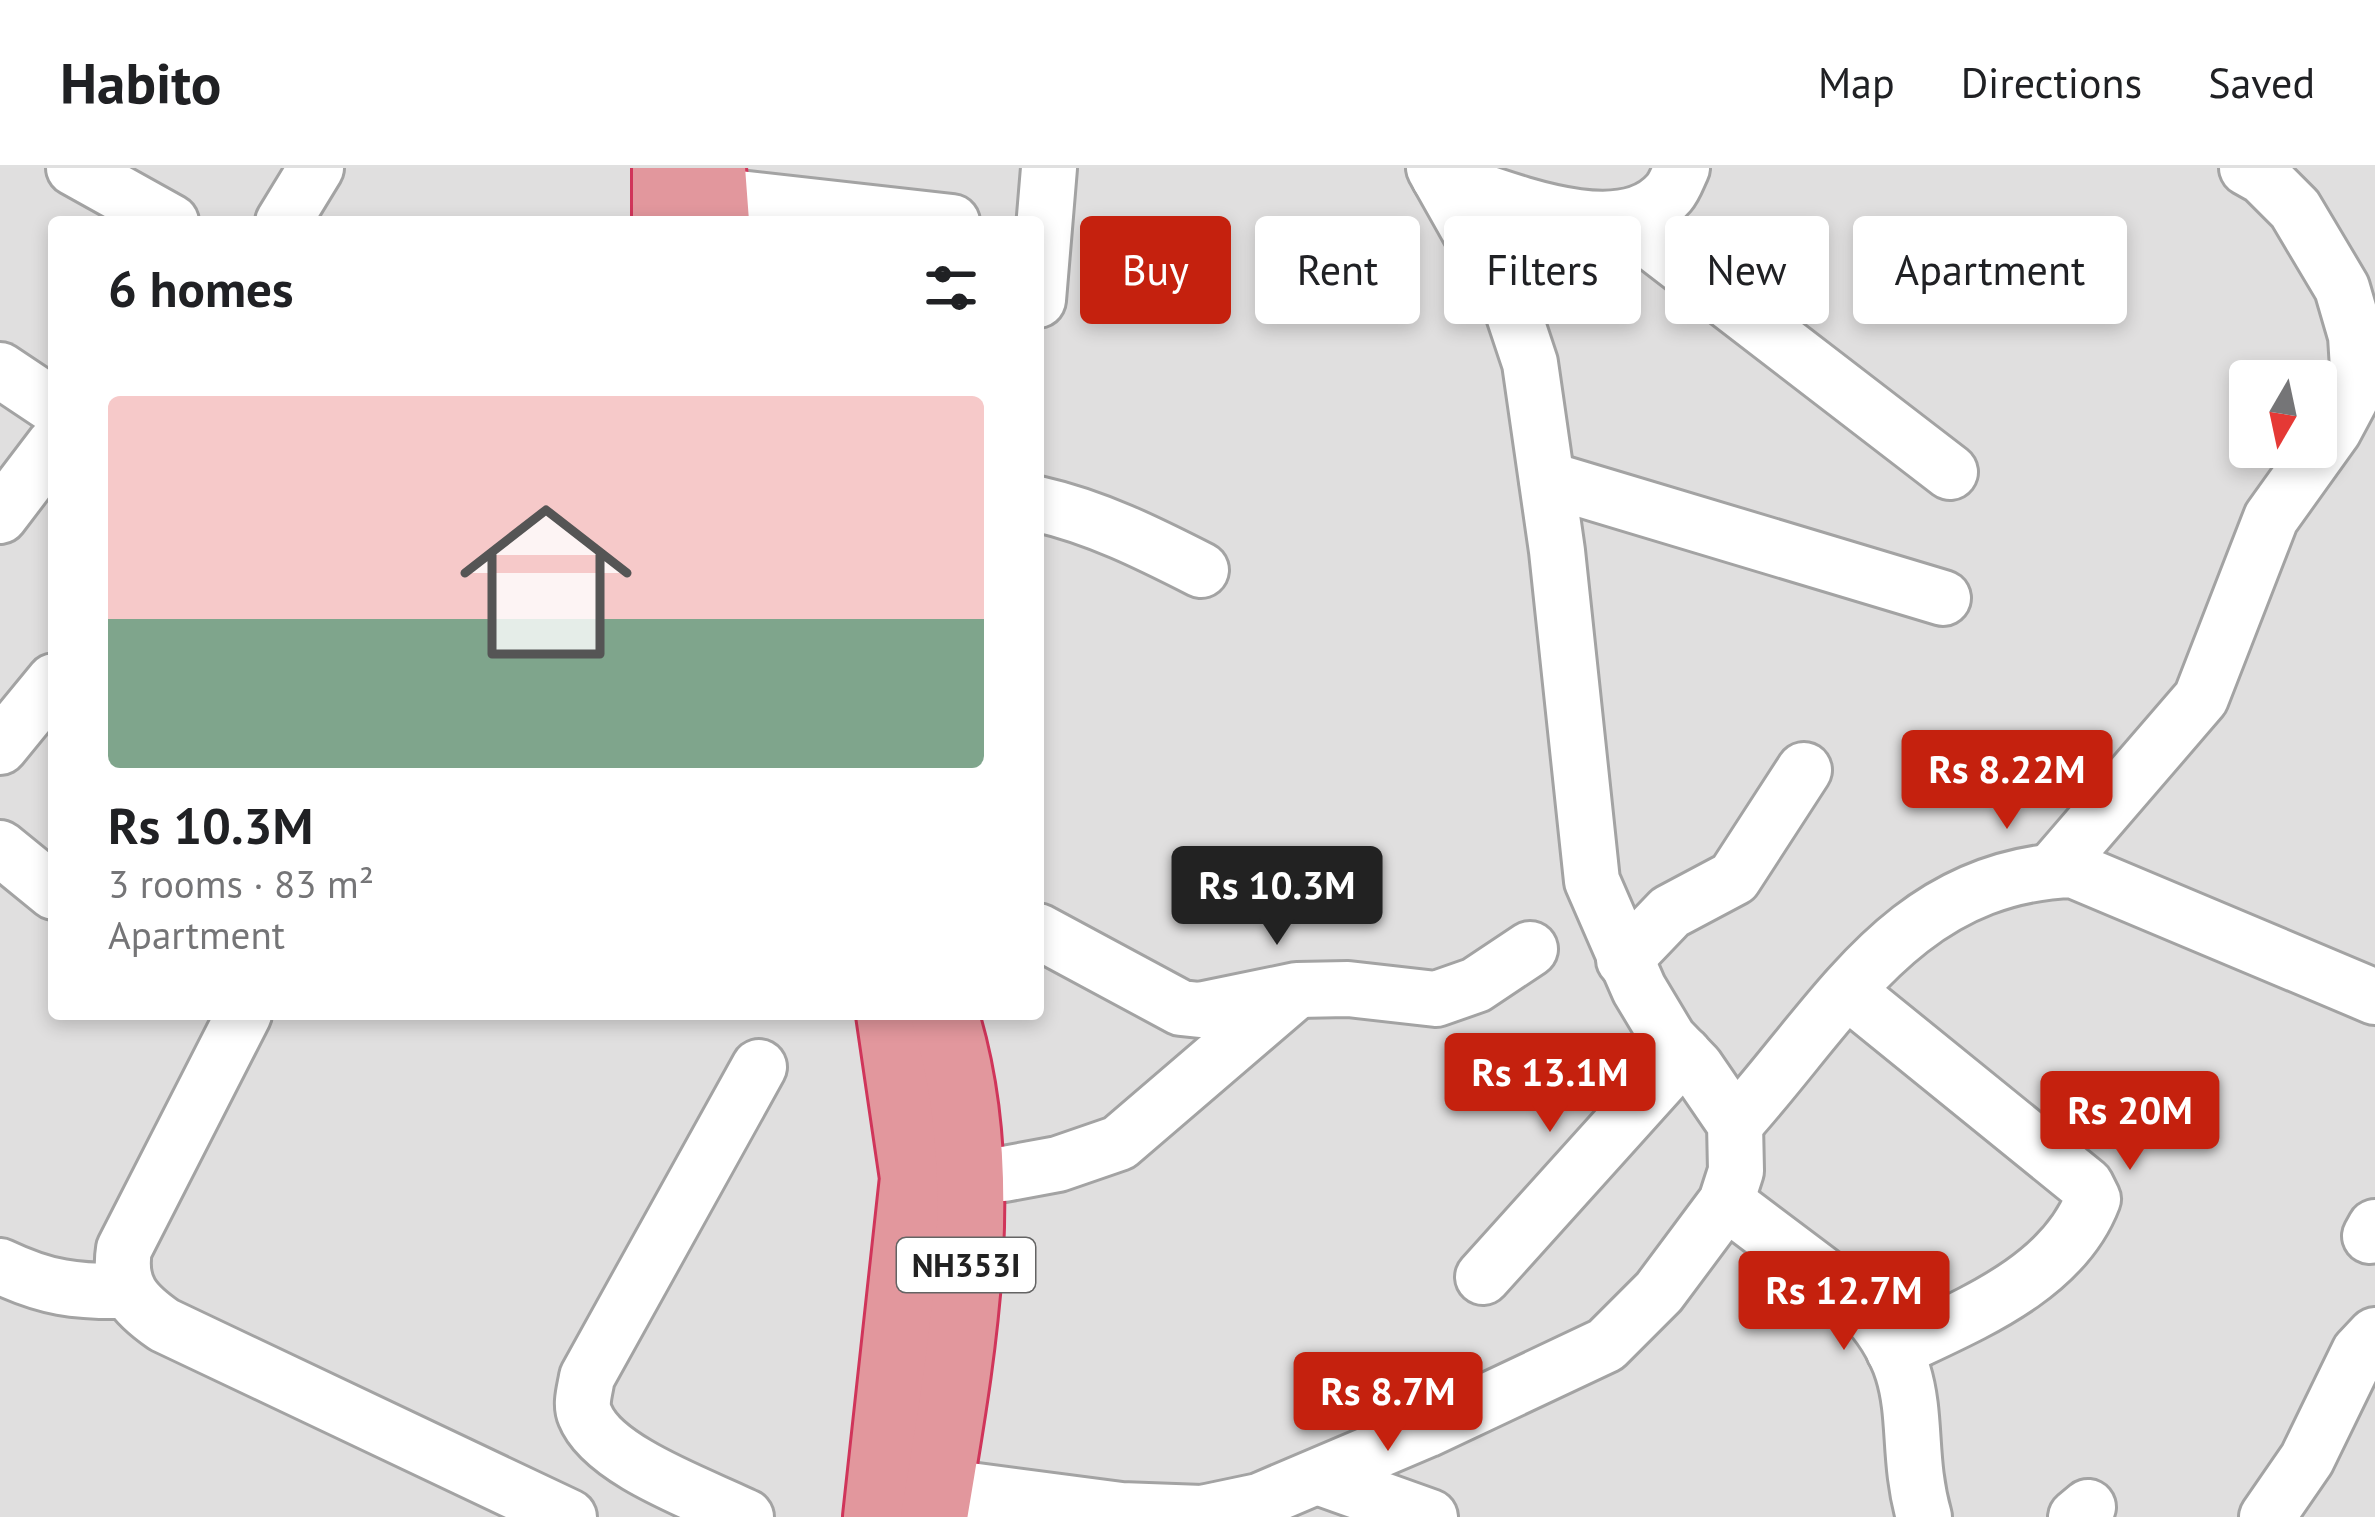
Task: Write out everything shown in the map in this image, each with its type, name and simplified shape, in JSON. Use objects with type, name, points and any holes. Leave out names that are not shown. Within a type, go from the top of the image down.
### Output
[{"type":"highway","name":"NH353I","points":[[877,1517],[914,1178],[891,1020]]},
{"type":"highway","name":"NH353I","points":[[937,1502],[958,1364],[970,1173],[968,1112],[945,1020]]},
{"type":"street","points":[[287,216],[316,168]]},
{"type":"street","points":[[1043,216],[1049,168]]},
{"type":"street","points":[[1627,216],[1645,211],[1669,193],[1682,168]]},
{"type":"street","points":[[2052,871],[2201,698],[2271,518],[2355,426],[2350,400],[2358,368],[2356,336],[2342,288],[2295,209],[2247,168]]},
{"type":"street","points":[[87,171],[162,216]]},
{"type":"street","points":[[1436,173],[1567,216]]},
{"type":"street","points":[[937,1502],[1242,1511],[1563,1369],[1606,1345],[1659,1292],[1726,1202],[1736,1171],[1735,1124],[1669,1039],[1624,960],[1592,881],[1530,363],[1510,303],[1436,173]]},
{"type":"street","points":[[694,195],[895,216]]},
{"type":"street","points":[[1641,234],[1950,472]]},
{"type":"street","points":[[0,370],[48,402]]},
{"type":"street","points":[[0,516],[48,453]]},
{"type":"street","points":[[1546,479],[1942,598]]},
{"type":"street","points":[[1044,505],[1075,512],[1143,540],[1201,570]]},
{"type":"street","points":[[0,747],[48,688]]},
{"type":"street","points":[[1624,960],[1670,912],[1734,878],[1804,770]]},
{"type":"street","points":[[0,848],[48,887]]},
{"type":"street","points":[[1735,1124],[1901,933],[1953,900],[2030,872],[2073,870],[2375,997]]},
{"type":"street","points":[[1044,935],[1181,1008],[1200,1010],[1297,990],[1348,989],[1436,999],[1476,985],[1530,949]]},
{"type":"street","points":[[970,1173],[1004,1174],[1058,1164],[1119,1143],[1297,990]]},
{"type":"street","points":[[1847,991],[2086,1185],[2093,1199],[2086,1218],[2018,1290],[1894,1351]]},
{"type":"street","points":[[225,1021],[124,1249],[120,1274],[128,1292],[140,1308],[164,1325],[568,1517]]},
{"type":"street","points":[[1483,1276],[1684,1054]]},
{"type":"street","points":[[746,1517],[597,1438],[582,1410],[587,1378],[759,1066]]},
{"type":"street","points":[[1726,1202],[1879,1322],[1910,1387],[1924,1517]]},
{"type":"street","points":[[0,1266],[39,1284],[79,1292],[128,1292]]},
{"type":"street","points":[[2267,1517],[2307,1459],[2359,1352],[2375,1335]]},
{"type":"street","points":[[1318,1477],[1430,1517]]},
{"type":"shaded area","points":[[0,168],[2375,168],[2375,1517],[0,1517]]}]
